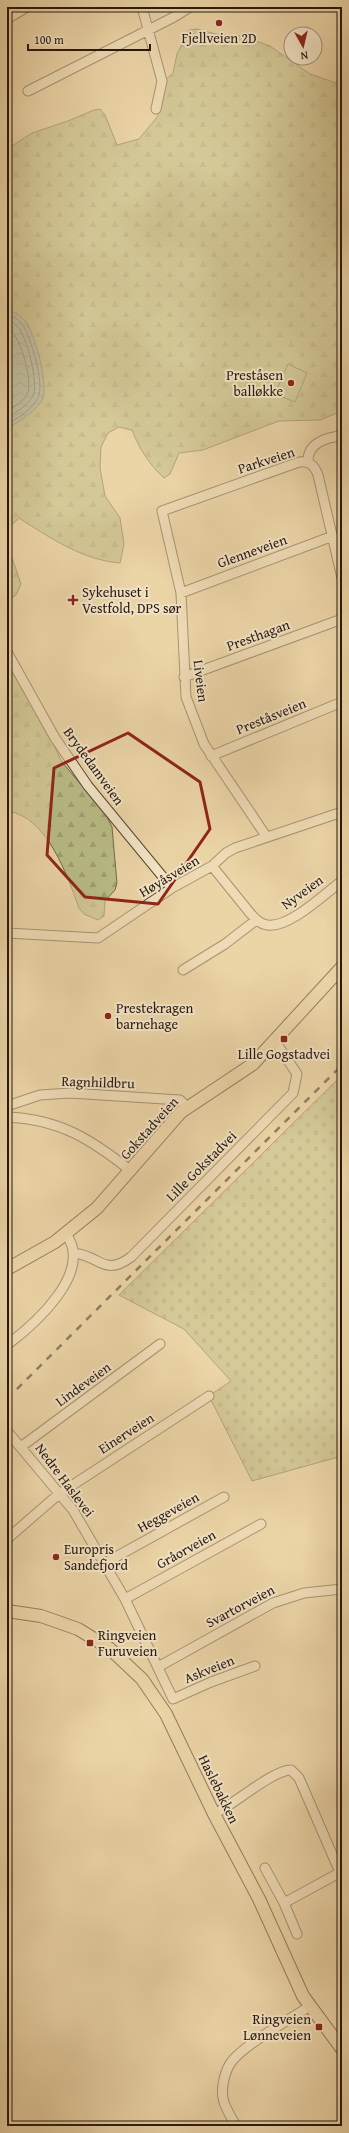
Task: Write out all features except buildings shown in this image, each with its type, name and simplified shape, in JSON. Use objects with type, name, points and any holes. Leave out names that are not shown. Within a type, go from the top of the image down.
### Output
[{"type":"main road","name":"Gokstadveien","points":[[7,1269],[66,1234],[97,1208],[131,1170],[165,1128],[187,1107],[245,1070],[275,1042],[342,967]]},
{"type":"main road","name":"Haslebakken","points":[[7,1611],[42,1616],[78,1629],[109,1648],[131,1667],[151,1690],[166,1714],[214,1814],[259,1899],[298,1985],[310,2006],[342,2049]]},
{"type":"street","points":[[7,19],[27,7]]},
{"type":"street","points":[[142,7],[162,81],[156,109]]},
{"type":"street","points":[[28,91],[190,7]]},
{"type":"street","points":[[308,462],[309,453],[317,444],[331,437],[342,436]]},
{"type":"street","name":"Parkveien","points":[[162,510],[299,462],[308,462],[315,466],[318,475],[342,578]]},
{"type":"street","name":"Liveien","points":[[162,510],[181,593],[186,697],[196,727],[211,756],[266,836]]},
{"type":"street","name":"Glenneveien","points":[[181,593],[333,536]]},
{"type":"street","name":"Presthagan","points":[[184,677],[342,619]]},
{"type":"street","name":"Brydedamveien","points":[[7,652],[55,738],[88,786],[172,888]]},
{"type":"street","name":"Preståsveien","points":[[211,756],[342,702]]},
{"type":"street","name":"Høyåsveien","points":[[7,933],[98,938],[172,888],[212,866],[226,853],[235,848],[266,836],[342,812]]},
{"type":"street","points":[[183,970],[225,944],[256,920],[212,866]]},
{"type":"street","name":"Nyveien","points":[[256,920],[268,925],[286,921],[342,881]]},
{"type":"street","name":"Lille Gokstadvei","points":[[74,1253],[82,1254],[113,1266],[123,1263],[131,1257],[293,1093],[297,1074],[275,1042]]},
{"type":"street","name":"Ragnhildbru","points":[[7,1106],[40,1095],[70,1093],[180,1100],[187,1107]]},
{"type":"street","points":[[7,1117],[53,1123],[87,1138],[131,1170]]},
{"type":"street","points":[[7,1345],[38,1319],[50,1305],[70,1272],[74,1248],[66,1234]]},
{"type":"street","name":"Lindeveien","points":[[22,1446],[160,1344]]},
{"type":"street","name":"Einerveien","points":[[7,1540],[59,1494],[209,1396]]},
{"type":"street","name":"Nedre Haslevei","points":[[7,1430],[22,1446],[73,1510],[125,1599],[173,1699]]},
{"type":"street","name":"Heggeveien","points":[[105,1563],[224,1497]]},
{"type":"street","name":"Gråorveien","points":[[125,1599],[261,1524]]},
{"type":"street","name":"Svartorveien","points":[[158,1667],[273,1603],[304,1593],[342,1588]]},
{"type":"street","name":"Askveien","points":[[173,1699],[211,1682],[255,1666]]},
{"type":"street","points":[[214,1814],[285,1770],[291,1770],[299,1778],[341,1875],[284,1903]]},
{"type":"street","points":[[265,1868],[284,1903],[297,1934]]},
{"type":"street","points":[[236,2126],[223,2099],[224,2080],[232,2060],[247,2048],[310,2006]]},
{"type":"highlighted area","points":[[128,733],[200,782],[210,829],[158,904],[85,897],[47,855],[54,768]]},
{"type":"green space","points":[[197,29],[216,34],[243,36],[270,46],[283,55],[283,66],[299,66],[310,74],[342,85],[342,411],[320,420],[279,421],[203,450],[179,453],[170,474],[164,478],[145,456],[132,430],[119,427],[108,433],[101,447],[100,468],[105,496],[120,518],[124,544],[120,563],[106,561],[93,558],[67,547],[19,518],[7,529],[7,152],[9,148],[32,133],[100,109],[105,115],[117,145],[139,139],[158,116],[162,83],[173,73],[177,54],[189,30]]},
{"type":"green space","name":"Preståsen balløkke","points":[[288,364],[307,373],[295,402],[275,394]]},
{"type":"green space","points":[[7,543],[21,584],[16,595],[10,599],[7,592]]},
{"type":"green space","points":[[7,657],[44,724],[62,762],[105,813],[112,827],[117,883],[115,890],[105,901],[104,916],[98,920],[84,914],[79,908],[54,849],[44,835],[21,815],[7,811]]},
{"type":"green space","points":[[342,1075],[342,1456],[252,1481],[209,1396],[231,1381],[184,1329],[119,1295]]},
{"type":"water","points":[[7,310],[24,319],[29,327],[40,358],[44,381],[44,391],[41,402],[27,416],[7,427]]},
{"type":"railway","points":[[7,1399],[342,1065]]},
{"type":"place","name":"Fjellveien 2D","points":[[219,23]]},
{"type":"place","name":"Preståsen balløkke","points":[[291,383]]},
{"type":"place","name":"Sykehuset i Vestfold, DPS sør","points":[[73,600]]},
{"type":"place","name":"Prestekragen barnehage","points":[[108,1016]]},
{"type":"place","name":"Lille Gogstadvei","points":[[284,1039]]},
{"type":"place","name":"Europris Sandefjord","points":[[56,1557]]},
{"type":"place","name":"Ringveien Furuveien","points":[[90,1643]]},
{"type":"place","name":"Ringveien Lønneveien","points":[[319,2027]]}]
